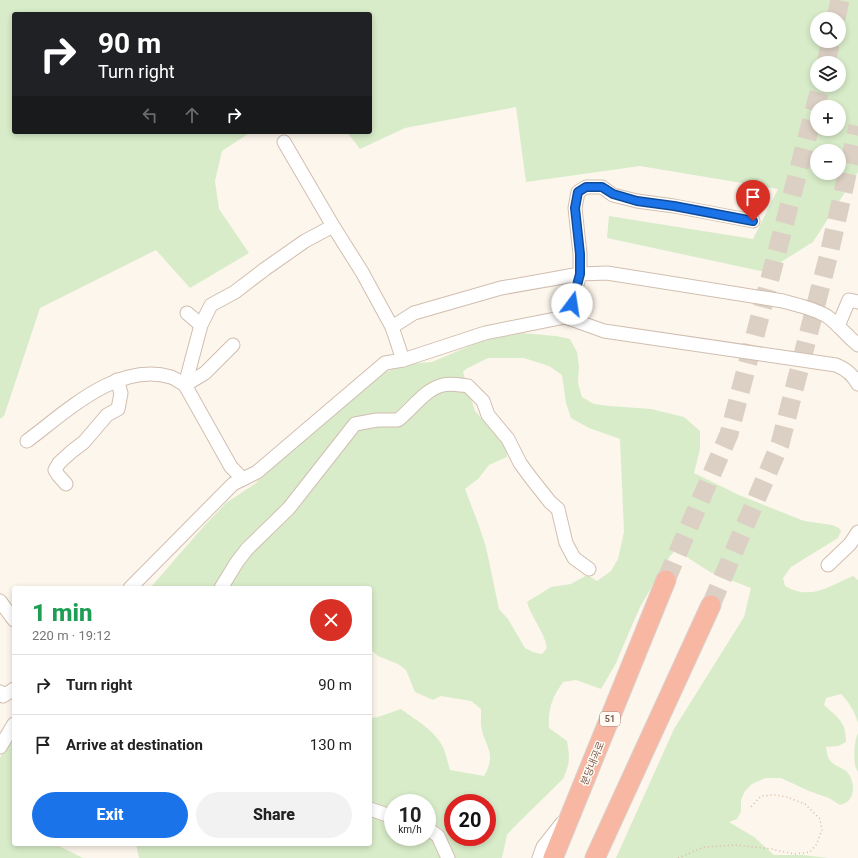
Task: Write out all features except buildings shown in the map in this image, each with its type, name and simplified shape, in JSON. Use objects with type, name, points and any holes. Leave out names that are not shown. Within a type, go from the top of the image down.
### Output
[{"type":"highway","name":"분당내곡로","points":[[553,858],[666,580]]},
{"type":"highway","points":[[595,858],[711,605]]},
{"type":"lane","points":[[284,142],[333,226],[362,272],[392,327],[403,360]]},
{"type":"lane","points":[[565,317],[572,304],[580,274],[580,254],[575,208],[578,192],[586,187],[602,187],[613,194],[637,201],[674,206],[753,221]]},
{"type":"lane","points":[[185,384],[201,325],[211,305],[235,292],[265,268],[333,226]]},
{"type":"lane","points":[[392,327],[414,313],[501,288],[580,274],[607,273],[783,301],[802,306],[826,316],[858,345]]},
{"type":"lane","points":[[838,326],[849,300],[858,302]]},
{"type":"lane","points":[[187,313],[201,325]]},
{"type":"lane","points":[[132,586],[233,484],[257,472],[385,363],[403,360],[485,333],[565,317],[604,331],[836,365],[846,370],[858,384]]},
{"type":"lane","points":[[185,384],[205,373],[233,345]]},
{"type":"lane","points":[[26,441],[96,390],[117,380],[140,374],[172,377],[185,384],[231,467],[243,479]]},
{"type":"lane","points":[[66,484],[58,476],[55,470],[59,463],[84,442],[107,415],[118,409],[121,393],[117,380]]},
{"type":"lane","points":[[222,586],[247,549],[289,508],[355,424],[377,420],[398,420],[408,413],[434,388],[444,384],[468,386],[482,401],[488,415],[508,438],[520,463],[550,502],[558,509],[566,543],[574,558],[589,569]]},
{"type":"lane","points":[[828,565],[850,544],[858,532]]},
{"type":"lane","points":[[0,601],[12,617]]},
{"type":"lane","points":[[0,692],[3,696],[12,690]]},
{"type":"lane","points":[[0,747],[12,727]]},
{"type":"lane","points":[[372,810],[384,814]]},
{"type":"lane","points":[[539,858],[543,847],[572,811]]},
{"type":"lane","points":[[436,835],[448,858]]},
{"type":"path","points":[[678,858],[704,847],[737,845],[796,854],[810,852],[816,845],[822,830],[820,819],[805,804],[787,797],[776,795],[761,796],[749,809]]},
{"type":"green space","points":[[0,0],[858,0],[858,172],[813,242],[765,272],[607,238],[609,216],[753,239],[778,189],[640,166],[526,182],[516,107],[405,128],[360,149],[349,134],[372,134],[372,12],[12,12],[12,134],[248,134],[222,151],[215,181],[219,209],[249,253],[190,288],[156,250],[40,308],[4,416],[0,419]]},
{"type":"green space","points":[[522,333],[556,336],[570,339],[577,352],[579,367],[578,383],[582,397],[594,404],[651,409],[684,417],[700,431],[700,449],[694,473],[739,495],[804,521],[832,525],[839,528],[841,531],[838,538],[791,567],[783,578],[785,586],[803,592],[812,592],[828,588],[853,576],[858,580],[858,723],[847,700],[841,694],[826,698],[824,705],[840,720],[845,729],[846,742],[838,746],[826,747],[831,761],[835,765],[845,770],[850,776],[853,786],[852,796],[845,803],[840,805],[829,798],[809,791],[781,778],[765,778],[752,784],[745,791],[741,800],[741,811],[737,819],[729,822],[754,837],[774,855],[802,855],[829,858],[616,858],[674,729],[744,617],[751,588],[710,572],[676,550],[670,556],[640,607],[615,665],[601,689],[576,680],[563,682],[556,693],[550,709],[549,728],[567,741],[569,761],[567,769],[563,779],[507,835],[502,858],[139,858],[136,846],[372,846],[372,718],[401,709],[436,736],[444,749],[450,770],[484,776],[490,761],[490,755],[481,725],[481,709],[471,701],[441,696],[433,700],[415,692],[406,670],[398,664],[378,656],[372,651],[372,586],[152,586],[226,503],[256,483],[267,469],[385,372],[407,364],[432,362],[479,342]],"holes":[[[488,358],[524,358],[549,366],[562,375],[566,403],[571,418],[589,428],[620,439],[624,532],[618,559],[611,571],[597,581],[587,575],[571,584],[551,587],[527,602],[541,630],[547,648],[542,654],[525,648],[508,619],[499,609],[486,547],[465,489],[478,479],[489,465],[507,457],[506,446],[475,411],[463,372]]]},
{"type":"green space","points":[[858,733],[858,772],[855,764],[854,753]]},
{"type":"green space","points":[[12,737],[12,846],[59,846],[83,858],[0,858],[0,758]]},
{"type":"tunnel","points":[[837,12],[840,0]]},
{"type":"tunnel","points":[[828,56],[829,48]]},
{"type":"tunnel","points":[[666,580],[729,434],[819,92]]},
{"type":"tunnel","points":[[711,605],[780,444],[829,254],[858,126]]},
{"type":"route","points":[[572,304],[580,274],[580,254],[575,208],[578,192],[586,187],[602,187],[613,194],[637,201],[674,206],[753,221]]}]
